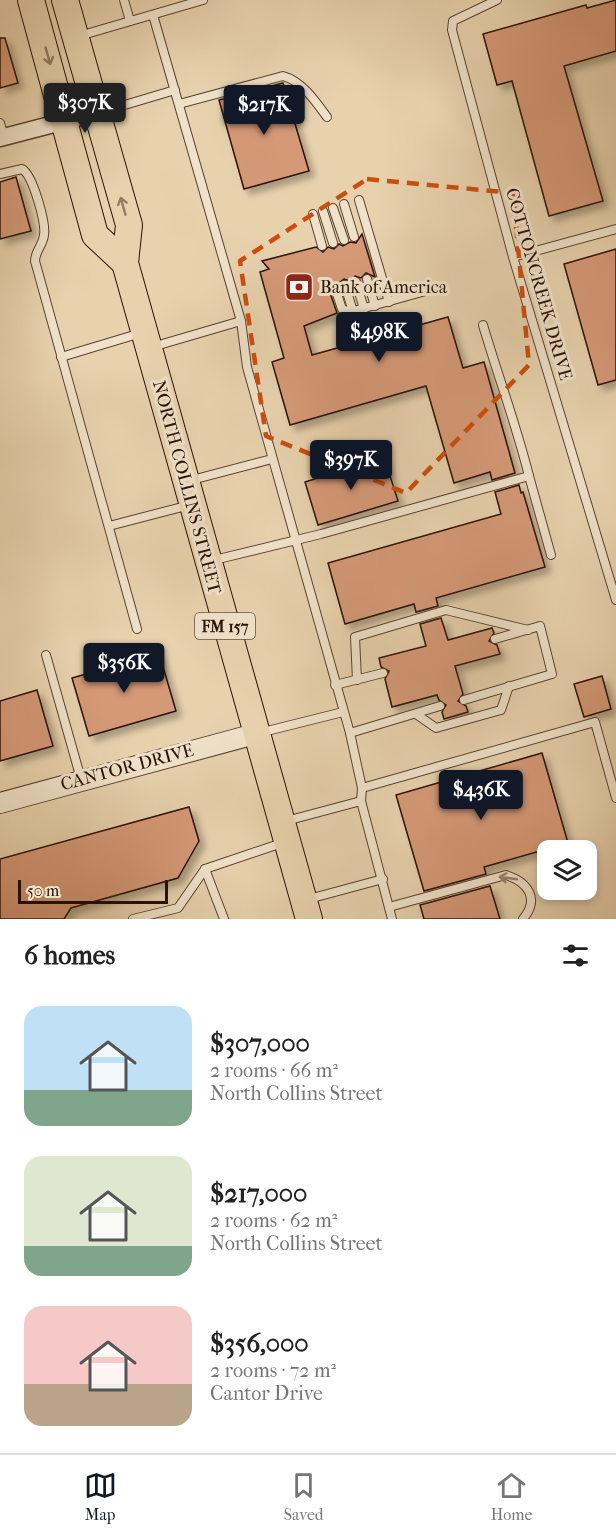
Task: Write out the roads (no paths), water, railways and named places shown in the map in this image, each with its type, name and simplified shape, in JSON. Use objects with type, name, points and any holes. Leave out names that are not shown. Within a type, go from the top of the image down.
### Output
[{"type":"main road","points":[[31,0],[66,120],[95,235],[125,263]]},
{"type":"main road","name":"NORTH COLLINS STREET","points":[[65,0],[129,225],[125,263],[306,910]]},
{"type":"street","points":[[1,133],[96,113]]},
{"type":"street","name":"CANTOR DRIVE","points":[[0,803],[81,779],[255,734]]},
{"type":"lane","points":[[124,0],[130,21]]},
{"type":"lane","points":[[75,38],[203,0]]},
{"type":"lane","name":"COTTONCREEK DRIVE","points":[[497,0],[453,21],[452,30],[513,257],[616,600]]},
{"type":"lane","points":[[153,15],[241,321],[247,367],[350,733],[362,788],[361,801],[392,919]]},
{"type":"lane","points":[[179,104],[283,76],[290,78],[306,92],[327,117]]},
{"type":"lane","points":[[96,113],[176,90]]},
{"type":"lane","points":[[0,174],[22,169],[30,177],[45,232],[35,254],[35,261],[137,629]]},
{"type":"lane","points":[[359,200],[389,302]]},
{"type":"lane","points":[[344,204],[354,237]]},
{"type":"lane","points":[[333,208],[344,240]]},
{"type":"lane","points":[[323,211],[333,243]]},
{"type":"lane","points":[[313,214],[322,246]]},
{"type":"lane","points":[[513,257],[616,229]]},
{"type":"lane","points":[[367,279],[375,306]]},
{"type":"lane","points":[[356,282],[364,309]]},
{"type":"lane","points":[[345,285],[353,312]]},
{"type":"lane","points":[[335,288],[342,309],[353,312],[433,289]]},
{"type":"lane","points":[[61,357],[241,321]]},
{"type":"lane","points":[[483,325],[503,391],[511,406],[551,555]]},
{"type":"lane","points":[[109,526],[272,459]]},
{"type":"lane","points":[[207,562],[529,476]]},
{"type":"lane","points":[[357,680],[355,637],[446,610],[528,630]]},
{"type":"lane","points":[[464,699],[552,674],[540,626],[495,639]]},
{"type":"lane","points":[[46,655],[81,779]]},
{"type":"lane","points":[[335,685],[383,673]]},
{"type":"lane","points":[[416,714],[436,728],[501,710],[509,686]]},
{"type":"lane","points":[[350,733],[440,706]]},
{"type":"lane","points":[[255,734],[343,712]]},
{"type":"lane","points":[[362,788],[595,722],[616,798]]},
{"type":"lane","points":[[133,919],[157,916],[178,908],[205,869],[283,832],[361,801]]},
{"type":"lane","points":[[205,869],[224,919]]},
{"type":"lane","points":[[389,907],[506,876],[521,880],[529,888],[532,899],[531,908],[523,919]]},
{"type":"lane","points":[[306,910],[383,879]]},
{"type":"place","name":"Bank of America","points":[[299,287]]}]
